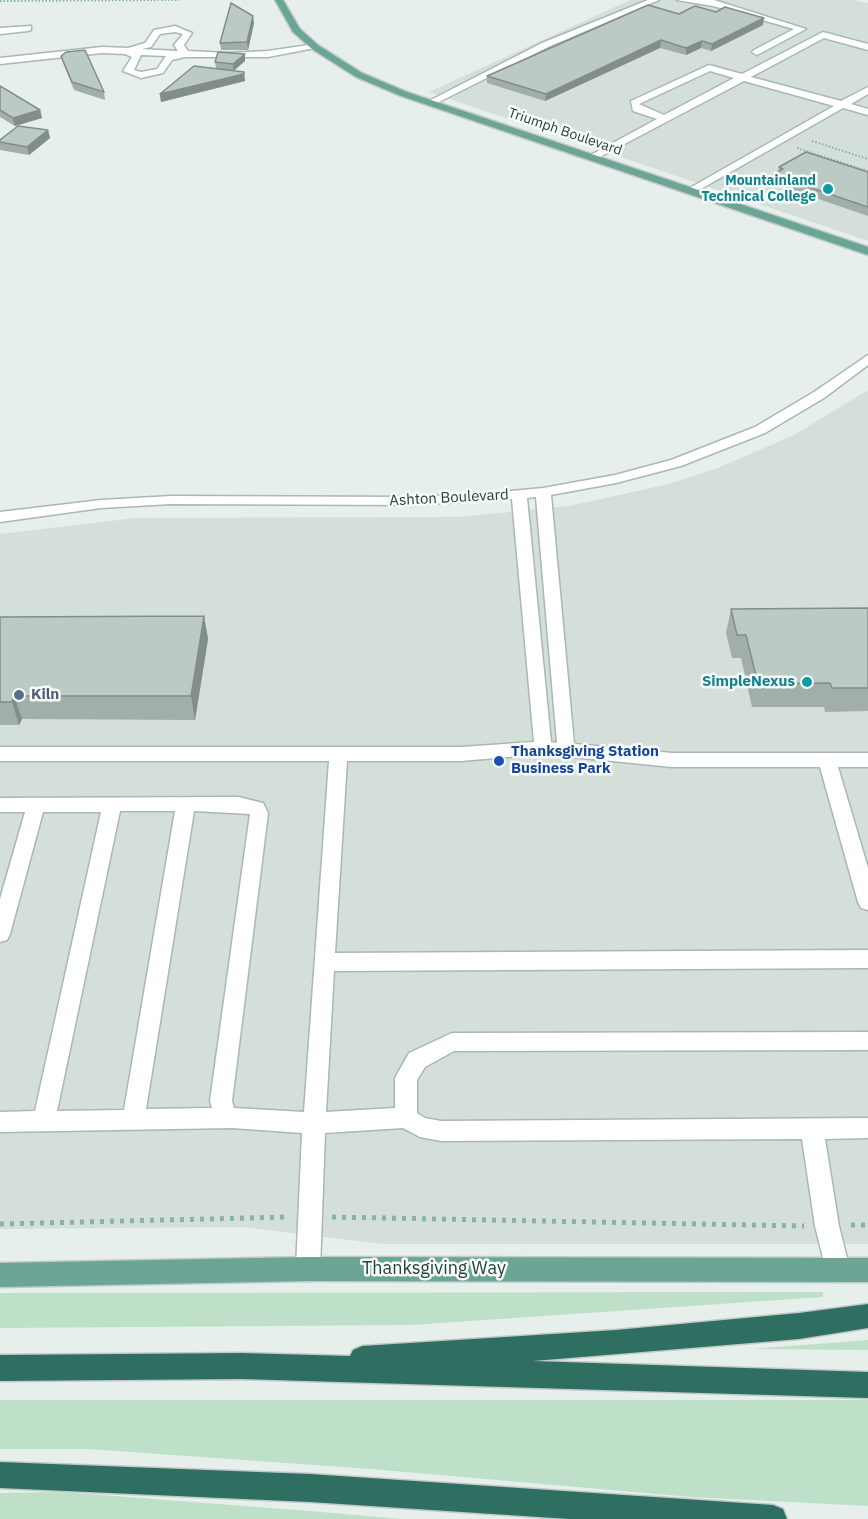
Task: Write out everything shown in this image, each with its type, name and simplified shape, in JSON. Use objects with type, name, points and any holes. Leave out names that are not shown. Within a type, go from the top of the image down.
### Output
[{"type":"highway","points":[[241,1366],[616,1343],[799,1326],[868,1316]]},
{"type":"highway","points":[[0,1368],[241,1366],[735,1379],[868,1385]]},
{"type":"highway","points":[[0,1476],[310,1488],[773,1519]]},
{"type":"main road","name":"Triumph Boulevard","points":[[279,0],[296,30],[315,47],[359,75],[430,103],[868,252]]},
{"type":"main road","name":"Thanksgiving Way","points":[[0,1275],[308,1269],[868,1270]]},
{"type":"street","points":[[430,103],[545,45],[655,0]]},
{"type":"street","points":[[681,0],[714,3],[868,47]]},
{"type":"street","points":[[0,31],[27,28]]},
{"type":"street","points":[[0,61],[124,50],[148,45],[157,33],[175,29],[188,33],[179,45],[185,54]]},
{"type":"street","points":[[757,52],[802,29]]},
{"type":"street","points":[[592,157],[823,35]]},
{"type":"street","points":[[124,50],[248,55],[315,47]]},
{"type":"street","points":[[124,50],[137,56],[128,71],[141,75],[160,71],[169,58],[185,54]]},
{"type":"street","points":[[664,117],[637,109],[634,103],[709,68],[868,112]]},
{"type":"street","points":[[692,191],[868,90]]},
{"type":"street","name":"Ashton Boulevard","points":[[0,517],[101,504],[159,501],[413,501],[519,495],[616,479],[676,463],[724,446],[794,412],[868,359]]},
{"type":"street","points":[[543,492],[566,749]]},
{"type":"street","points":[[519,495],[543,748]]},
{"type":"street","points":[[0,754],[461,754],[543,748],[672,760],[868,760]]},
{"type":"street","points":[[308,1269],[314,1123],[338,754]]},
{"type":"street","points":[[827,760],[868,902]]},
{"type":"street","points":[[44,1122],[112,804]]},
{"type":"street","points":[[133,1120],[186,804]]},
{"type":"street","points":[[0,805],[238,804],[256,808],[259,813],[221,1101],[225,1115],[232,1118]]},
{"type":"street","points":[[0,934],[36,805]]},
{"type":"street","points":[[325,962],[868,959]]},
{"type":"street","points":[[406,1118],[406,1078],[417,1060],[452,1042],[868,1041]]},
{"type":"street","points":[[0,1122],[232,1118],[314,1123],[406,1118],[420,1127],[441,1131],[868,1128]]},
{"type":"street","points":[[812,1129],[827,1226],[837,1270]]},
{"type":"path","points":[[0,1],[179,0]]},
{"type":"path","points":[[807,140],[868,159]]},
{"type":"path","points":[[797,148],[868,171]]},
{"type":"path","points":[[800,157],[809,152]]},
{"type":"path","points":[[0,1224],[310,1217],[868,1225]]},
{"type":"shaded area","points":[[630,0],[853,0],[868,3],[868,241],[429,92]]},
{"type":"shaded area","points":[[868,390],[868,1244],[383,1244],[242,1227],[0,1229],[0,534],[135,518],[458,517],[569,506],[669,484],[718,468],[794,435]]},
{"type":"green space","points":[[823,1292],[823,1297],[411,1325],[0,1328],[0,1293]]},
{"type":"green space","points":[[868,1340],[868,1350],[751,1349]]},
{"type":"green space","points":[[0,1400],[868,1400],[868,1506],[691,1497],[371,1469],[88,1449],[0,1449]]},
{"type":"green space","points":[[62,1492],[402,1519],[0,1519],[0,1493]]},
{"type":"building","points":[[231,3],[253,16],[247,42],[220,43]]},
{"type":"building","points":[[648,5],[679,14],[695,6],[716,12],[725,7],[764,18],[712,44],[702,41],[686,48],[661,40],[546,94],[487,76]]},
{"type":"building","points":[[85,50],[104,92],[72,82],[61,56],[66,52]]},
{"type":"building","points":[[218,52],[245,54],[233,64],[215,62]]},
{"type":"building","points":[[194,66],[244,72],[244,74],[160,94]]},
{"type":"building","points":[[0,86],[40,110],[13,118],[0,110]]},
{"type":"building","points":[[18,126],[48,130],[27,147],[0,142]]},
{"type":"building","name":"Mountainland Technical College","points":[[806,152],[868,172],[868,207],[773,175],[783,169],[779,167]]},
{"type":"building","name":"SimpleNexus","points":[[868,608],[868,688],[832,688],[830,683],[758,684],[746,635],[737,635],[731,609]]},
{"type":"building","points":[[204,616],[191,696],[14,696],[12,702],[0,702],[0,617]]},
{"type":"place","name":"Mountainland Technical College","points":[[828,189]]},
{"type":"place","name":"SimpleNexus","points":[[807,682]]},
{"type":"place","name":"Kiln","points":[[19,695]]},
{"type":"place","name":"Thanksgiving Station Business Park","points":[[499,761]]}]
